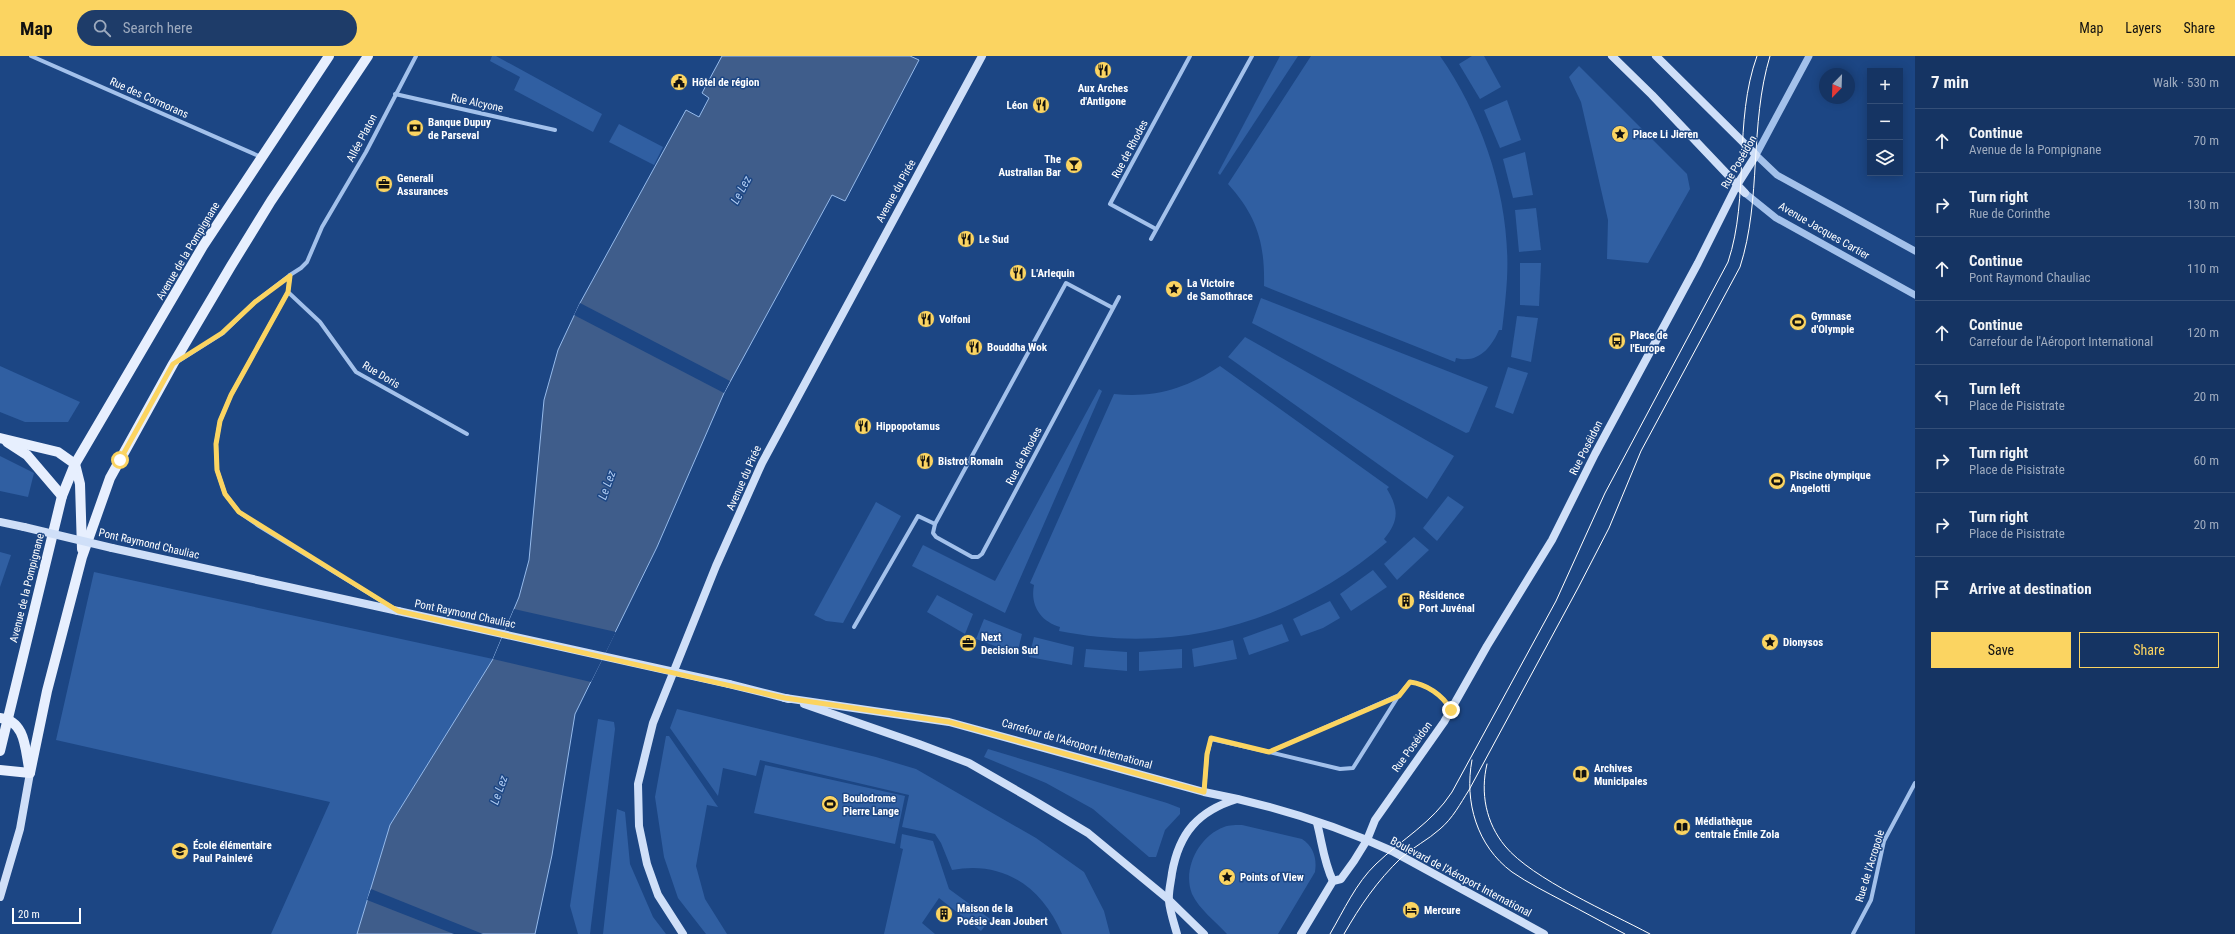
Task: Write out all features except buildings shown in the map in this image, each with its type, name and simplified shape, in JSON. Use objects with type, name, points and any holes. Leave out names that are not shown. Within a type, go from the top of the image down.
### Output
[{"type":"main road","name":"Avenue de la Pompignane","points":[[0,752],[4,718],[16,680],[62,496],[75,464],[204,246],[261,157],[329,56]]},
{"type":"main road","points":[[0,897],[20,829],[47,691],[82,557],[110,478],[173,364],[271,201],[368,56]]},
{"type":"main road","name":"Avenue du Pirée","points":[[682,934],[658,895],[647,864],[639,826],[638,784],[654,724],[711,580],[762,463],[982,56]]},
{"type":"main road","name":"Avenue Jacques Cartier","points":[[1612,56],[1664,106],[1745,193]]},
{"type":"main road","points":[[1656,56],[1756,155]]},
{"type":"main road","name":"Rue Poséidon","points":[[1367,840],[1379,813],[1451,710],[1487,646],[1552,540],[1595,454],[1698,263],[1737,185],[1756,155]]},
{"type":"main road","points":[[0,438],[58,452],[75,464],[81,497],[82,557]]},
{"type":"main road","points":[[0,438],[27,455],[62,496]]},
{"type":"main road","name":"Pont Raymond Chauliac","points":[[0,522],[730,684],[785,698]]},
{"type":"main road","points":[[785,698],[919,744],[969,764],[1088,833],[1168,899],[1204,934]]},
{"type":"main road","name":"Carrefour de l'Aéroport International","points":[[785,698],[949,722],[1204,792],[1240,798],[1367,840]]},
{"type":"main road","points":[[4,718],[19,726],[23,738],[30,774]]},
{"type":"main road","points":[[0,770],[30,774]]},
{"type":"main road","points":[[1176,934],[1168,899],[1175,857],[1178,848],[1188,830],[1205,814],[1219,805],[1240,798]]},
{"type":"main road","points":[[1317,823],[1325,853],[1326,867],[1333,881]]},
{"type":"main road","points":[[1300,934],[1333,881],[1341,878],[1367,840]]},
{"type":"main road","name":"Boulevard de l'Aéroport International","points":[[1367,840],[1392,851],[1544,934]]},
{"type":"street","name":"Rue des Cormorans","points":[[31,56],[261,157]]},
{"type":"street","name":"Allée Platon","points":[[290,276],[301,268],[306,262],[322,227],[366,152],[416,56]]},
{"type":"street","name":"Rue de Rhodes","points":[[1156,229],[1110,204],[1190,56]]},
{"type":"street","points":[[1151,239],[1252,56]]},
{"type":"street","name":"Rue Poséidon","points":[[1756,155],[1809,56]]},
{"type":"street","name":"Rue Alcyone","points":[[395,94],[555,130]]},
{"type":"street","points":[[1756,155],[1777,175],[1915,251]]},
{"type":"street","name":"Avenue Jacques Cartier","points":[[1745,193],[1776,218],[1915,295]]},
{"type":"street","points":[[173,364],[222,333],[255,302],[290,276]]},
{"type":"street","points":[[290,276],[288,292],[231,395],[220,421],[216,444],[217,470],[225,494],[239,512],[259,526],[398,611]]},
{"type":"street","points":[[854,627],[918,516],[935,524],[1066,283],[1113,308]]},
{"type":"street","name":"Rue Doris","points":[[288,292],[320,322],[356,372],[467,434]]},
{"type":"street","name":"Rue de Rhodes","points":[[935,524],[933,532],[936,537],[972,557],[978,557],[982,554],[1119,297]]},
{"type":"street","points":[[1204,792],[1207,754],[1211,738],[1340,769],[1353,768],[1399,696],[1410,682],[1418,683],[1441,697],[1451,710]]},
{"type":"street","points":[[1269,752],[1399,696]]},
{"type":"street","name":"Rue de l'Acropole","points":[[1852,934],[1871,900],[1884,840],[1915,783]]},
{"type":"shaded area","points":[[492,56],[496,56],[602,114],[593,132],[514,90],[520,77],[490,61]]},
{"type":"shaded area","points":[[1280,56],[1298,56],[1220,175],[1218,173]]},
{"type":"shaded area","points":[[1311,56],[1440,56],[1456,81],[1482,134],[1492,162],[1499,191],[1507,250],[1506,298],[1502,330],[1499,330],[1488,348],[1477,357],[1471,359],[1456,358],[1455,362],[1264,286],[1263,256],[1257,231],[1246,207],[1228,184]]},
{"type":"shaded area","points":[[1472,56],[1484,56],[1501,87],[1480,99],[1459,64]]},
{"type":"shaded area","name":"Place Li Jieren","points":[[1579,66],[1687,174],[1690,189],[1648,263],[1607,259],[1608,220],[1581,102],[1569,77]]},
{"type":"shaded area","points":[[1507,100],[1521,140],[1500,148],[1484,110]]},
{"type":"shaded area","points":[[619,124],[663,147],[654,165],[609,142]]},
{"type":"shaded area","points":[[1525,152],[1533,195],[1513,198],[1503,159]]},
{"type":"shaded area","points":[[1536,208],[1541,250],[1519,252],[1515,210]]},
{"type":"shaded area","points":[[1520,263],[1541,263],[1539,306],[1520,305]]},
{"type":"shaded area","points":[[1261,298],[1488,387],[1469,432],[1466,433],[1252,323]]},
{"type":"shaded area","points":[[1517,316],[1538,318],[1531,362],[1511,357]]},
{"type":"shaded area","points":[[1245,337],[1454,456],[1427,499],[1228,357]]},
{"type":"shaded area","points":[[0,366],[80,402],[68,422],[25,422],[0,412]]},
{"type":"shaded area","points":[[1220,366],[1389,487],[1387,489],[1394,503],[1396,515],[1395,521],[1389,533],[1384,539],[1387,542],[1351,570],[1313,593],[1274,612],[1234,626],[1192,634],[1148,638],[1104,637],[1059,631],[1060,627],[1047,621],[1038,611],[1034,599],[1034,585],[1030,583],[1114,394],[1143,395],[1169,390],[1195,381]]},
{"type":"shaded area","points":[[1508,367],[1528,373],[1513,414],[1495,407]]},
{"type":"shaded area","points":[[1099,389],[1102,391],[1005,613],[912,566],[923,545],[995,581]]},
{"type":"shaded area","points":[[0,456],[34,473],[28,497],[0,491]]},
{"type":"shaded area","points":[[1448,496],[1464,507],[1437,541],[1423,528]]},
{"type":"shaded area","points":[[876,502],[901,516],[843,623],[826,621],[814,615]]},
{"type":"shaded area","points":[[1414,537],[1429,550],[1397,580],[1384,564]]},
{"type":"shaded area","points":[[0,552],[11,555],[0,587]]},
{"type":"shaded area","points":[[1373,570],[1387,587],[1351,611],[1340,594]]},
{"type":"shaded area","points":[[94,572],[493,659],[390,825],[357,934],[271,934],[330,802],[56,740]]},
{"type":"shaded area","points":[[937,595],[973,614],[965,634],[927,612]]},
{"type":"shaded area","points":[[1330,601],[1340,618],[1323,628],[1301,636],[1293,619]]},
{"type":"shaded area","points":[[984,619],[1022,634],[1017,654],[976,639]]},
{"type":"shaded area","points":[[1282,624],[1289,641],[1249,655],[1243,638]]},
{"type":"shaded area","points":[[1034,637],[1074,647],[1072,665],[1029,657]]},
{"type":"shaded area","points":[[1233,640],[1237,659],[1194,667],[1192,649]]},
{"type":"shaded area","points":[[1086,649],[1127,652],[1127,671],[1084,667]]},
{"type":"shaded area","points":[[1182,649],[1182,668],[1139,671],[1139,652]]},
{"type":"shaded area","points":[[677,709],[876,757],[916,769],[1036,838],[1084,872],[1104,911],[1110,934],[1062,934],[1054,917],[1044,903],[1032,890],[1019,881],[1004,873],[988,869],[971,868],[952,870],[941,843],[935,834],[902,827],[909,795],[760,760],[756,776],[723,768],[718,796],[670,728]]},
{"type":"shaded area","points":[[598,719],[614,722],[615,729],[590,934],[578,934],[570,906]]},
{"type":"shaded area","points":[[666,736],[669,736],[718,807],[707,805],[696,866],[705,899],[727,934],[706,934],[678,898],[664,857],[655,797]]},
{"type":"shaded area","points":[[988,749],[1167,803],[1180,808],[1180,814],[1165,830],[1156,857],[1149,857],[1093,809],[1046,783],[984,757]]},
{"type":"shaded area","name":"Boulodrome Pierre Lange","points":[[765,765],[905,796],[895,844],[754,813]]},
{"type":"shaded area","points":[[617,809],[625,812],[630,864],[653,917],[666,934],[603,934]]},
{"type":"shaded area","points":[[1231,825],[1242,825],[1302,839],[1306,842],[1314,854],[1316,862],[1315,872],[1278,934],[1227,934],[1203,910],[1192,894],[1189,884],[1189,874],[1191,864],[1200,846],[1215,831]]},
{"type":"shaded area","points":[[902,834],[933,841],[949,889],[990,919],[981,931],[939,898],[922,923],[935,934],[884,934],[903,849],[900,848]]},
{"type":"water","name":"Le Lez","points":[[722,56],[910,56],[919,60],[845,201],[832,195],[724,393],[657,547],[575,714],[552,855],[535,934],[357,934],[390,825],[493,659],[519,597],[529,560],[544,400],[558,350],[580,303],[686,110],[699,117],[709,98],[702,93]]},
{"type":"pier","points":[[580,303],[730,381],[724,393],[574,315]]},
{"type":"pier","points":[[514,609],[616,632],[591,682],[493,659]]},
{"type":"pier","points":[[371,889],[483,934],[454,934],[367,900]]},
{"type":"tram line","points":[[1330,934],[1351,897],[1369,871],[1426,822],[1452,792],[1556,601],[1605,493],[1728,262],[1735,237],[1741,185],[1745,107],[1757,56]]},
{"type":"tram line","points":[[1344,934],[1356,914],[1384,876],[1401,858],[1431,837],[1445,825],[1469,790],[1578,588],[1609,528],[1641,451],[1740,267],[1747,241],[1751,215],[1760,109],[1770,56]]},
{"type":"tram line","points":[[1472,760],[1470,792],[1476,822],[1482,836],[1500,861],[1512,872],[1531,884],[1625,934]]},
{"type":"tram line","points":[[1487,764],[1484,786],[1486,807],[1493,828],[1505,846],[1517,858],[1552,883],[1650,934]]},
{"type":"place","name":"Aux Arches d'Antigone","points":[[1103,70]]},
{"type":"place","name":"Hôtel de région","points":[[679,82]]},
{"type":"place","name":"Léon","points":[[1041,105]]},
{"type":"place","name":"Banque Dupuy de Parseval","points":[[415,128]]},
{"type":"place","name":"Place Li Jieren","points":[[1620,134]]},
{"type":"place","name":"The Australian Bar","points":[[1074,165]]},
{"type":"place","name":"Generali Assurances","points":[[384,184]]},
{"type":"place","name":"Le Sud","points":[[966,239]]},
{"type":"place","name":"L'Arlequin","points":[[1018,273]]},
{"type":"place","name":"La Victoire de Samothrace","points":[[1174,289]]},
{"type":"place","name":"Volfoni","points":[[926,319]]},
{"type":"place","name":"Gymnase d'Olympie","points":[[1798,322]]},
{"type":"place","name":"Place de l'Europe","points":[[1617,341]]},
{"type":"place","name":"Bouddha Wok","points":[[974,347]]},
{"type":"place","name":"Hippopotamus","points":[[863,426]]},
{"type":"place","name":"Bistrot Romain","points":[[925,461]]},
{"type":"place","name":"Piscine olympique Angelotti","points":[[1777,481]]},
{"type":"place","name":"Résidence Port Juvénal","points":[[1406,601]]},
{"type":"place","name":"Dionysos","points":[[1770,642]]},
{"type":"place","name":"Next Decision Sud","points":[[968,643]]},
{"type":"place","name":"Archives Municipales","points":[[1581,774]]},
{"type":"place","name":"Boulodrome Pierre Lange","points":[[830,804]]},
{"type":"place","name":"Médiathèque centrale Émile Zola","points":[[1682,827]]},
{"type":"place","name":"École élémentaire Paul Painlevé","points":[[180,851]]},
{"type":"place","name":"Points of View","points":[[1227,877]]},
{"type":"place","name":"Mercure","points":[[1411,910]]},
{"type":"place","name":"Maison de la Poésie Jean Joubert","points":[[944,914]]},
{"type":"route","points":[[120,460],[173,364],[188,356],[222,333],[255,302],[290,276],[288,292],[275,320],[231,395],[220,421],[216,444],[217,470],[225,494],[239,512],[259,526],[398,611],[730,684],[785,698],[926,717],[949,722],[994,733],[1204,792],[1207,754],[1211,738],[1269,752],[1399,696],[1410,682],[1418,683],[1441,697],[1446,701],[1451,710]]}]
